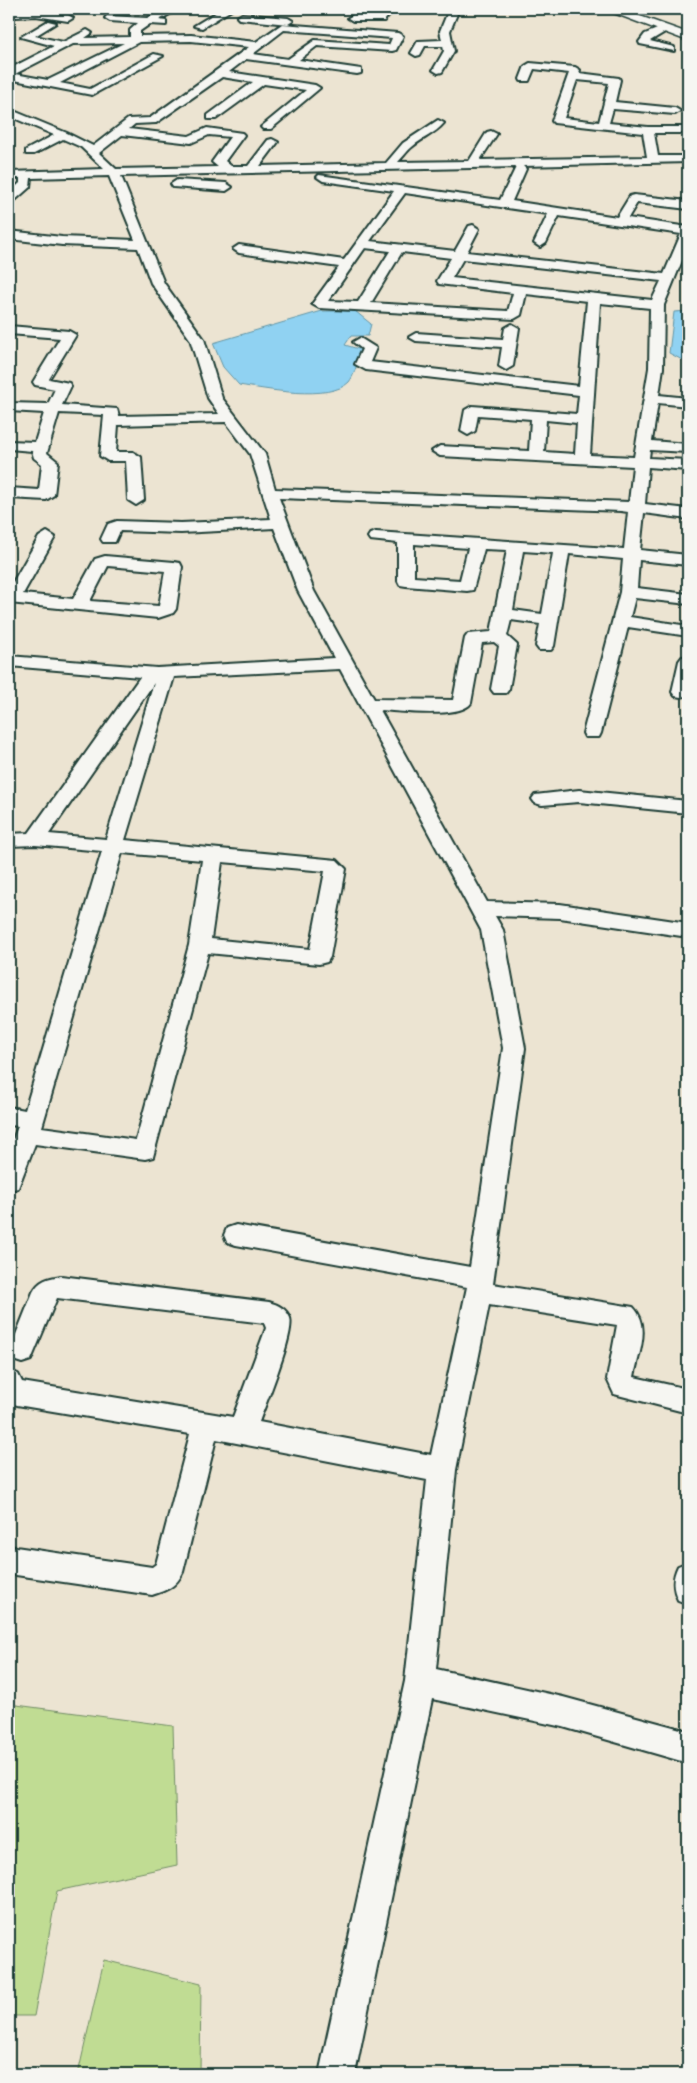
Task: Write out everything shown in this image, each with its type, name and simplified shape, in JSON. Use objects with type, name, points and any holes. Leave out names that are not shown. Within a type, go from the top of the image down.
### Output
[{"type":"highway","points":[[608,9],[688,37]]},
{"type":"highway","points":[[621,9],[688,32]]},
{"type":"street","points":[[135,40],[136,30],[148,21],[174,9]]},
{"type":"street","points":[[218,28],[194,26],[228,9]]},
{"type":"street","points":[[337,22],[381,19],[389,9]]},
{"type":"street","points":[[438,70],[448,54],[445,31],[454,9]]},
{"type":"street","points":[[11,15],[36,12],[68,18]]},
{"type":"street","points":[[242,17],[281,27],[398,36],[392,48],[318,42],[290,62]]},
{"type":"street","points":[[255,32],[307,22],[312,17]]},
{"type":"street","points":[[9,75],[69,43],[104,20],[148,21],[174,24]]},
{"type":"street","points":[[52,23],[26,36],[69,43],[191,38],[258,46]]},
{"type":"street","points":[[150,121],[220,74],[281,27]]},
{"type":"street","points":[[665,29],[650,36],[644,42],[670,49]]},
{"type":"street","points":[[49,84],[135,40]]},
{"type":"street","points":[[416,53],[422,42],[448,43]]},
{"type":"street","points":[[244,56],[358,68],[362,54],[309,47]]},
{"type":"street","points":[[9,75],[94,92],[158,56]]},
{"type":"street","points":[[524,79],[529,67],[532,66],[573,70],[573,76],[558,120],[648,130],[682,130],[675,106],[609,105]]},
{"type":"street","points":[[220,74],[315,88],[267,127]]},
{"type":"street","points":[[573,76],[615,80],[603,126]]},
{"type":"street","points":[[212,117],[262,80]]},
{"type":"street","points":[[203,85],[246,92]]},
{"type":"street","points":[[9,112],[85,145],[115,175],[158,283],[197,339],[215,398],[257,454],[269,493],[306,591],[492,930],[514,1048],[480,1286],[442,1470],[420,1681],[337,2074]]},
{"type":"street","points":[[93,152],[134,120],[164,124],[153,135]]},
{"type":"street","points":[[390,165],[406,145],[426,134],[438,123]]},
{"type":"street","points":[[648,130],[653,160]]},
{"type":"street","points":[[120,131],[191,140],[207,131],[238,135],[218,162],[225,166],[226,170]]},
{"type":"street","points":[[457,198],[491,134]]},
{"type":"street","points":[[30,152],[63,135]]},
{"type":"street","points":[[252,169],[259,157],[272,142]]},
{"type":"street","points":[[115,175],[390,165],[469,174],[688,159]]},
{"type":"street","points":[[504,205],[520,169]]},
{"type":"street","points":[[9,179],[26,177],[289,172],[688,232],[657,305],[656,368],[641,462],[628,592],[592,733]]},
{"type":"street","points":[[9,175],[26,177]]},
{"type":"street","points":[[168,175],[170,184],[226,187]]},
{"type":"street","points":[[9,199],[26,184],[26,177]]},
{"type":"street","points":[[401,190],[318,304],[514,315]]},
{"type":"street","points":[[620,221],[634,199],[688,205]]},
{"type":"street","points":[[540,243],[555,212]]},
{"type":"street","points":[[473,229],[426,310],[414,343],[509,343]]},
{"type":"street","points":[[9,235],[62,241],[142,244]]},
{"type":"street","points":[[361,244],[669,278]]},
{"type":"street","points":[[362,307],[398,248]]},
{"type":"street","points":[[239,249],[346,264]]},
{"type":"street","points":[[444,281],[657,305]]},
{"type":"street","points":[[506,366],[520,291]]},
{"type":"street","points":[[582,459],[590,312],[594,298]]},
{"type":"street","points":[[9,330],[69,334],[40,382],[64,386],[53,409],[39,455],[50,462],[46,495],[9,493]]},
{"type":"street","points":[[360,342],[369,348],[362,364],[366,366],[585,390]]},
{"type":"street","points":[[651,398],[688,402]]},
{"type":"street","points":[[9,407],[110,411],[108,456],[133,457],[136,500]]},
{"type":"street","points":[[468,431],[472,410],[584,419]]},
{"type":"street","points":[[536,456],[539,416]]},
{"type":"street","points":[[111,421],[229,418]]},
{"type":"street","points":[[644,444],[688,448]]},
{"type":"street","points":[[9,445],[41,447]]},
{"type":"street","points":[[440,451],[688,465]]},
{"type":"street","points":[[269,493],[637,508],[688,514]]},
{"type":"street","points":[[109,539],[114,527],[117,526],[181,528],[281,523]]},
{"type":"street","points":[[47,537],[10,598],[79,605],[163,612],[168,609],[174,567],[105,561],[101,563],[79,605]]},
{"type":"street","points":[[376,538],[562,549],[688,560]]},
{"type":"street","points":[[406,539],[406,581],[467,586],[477,544]]},
{"type":"street","points":[[498,637],[516,546]]},
{"type":"street","points":[[546,646],[562,549]]},
{"type":"street","points":[[628,592],[688,599]]},
{"type":"street","points":[[503,614],[550,620]]},
{"type":"street","points":[[621,621],[688,631]]},
{"type":"street","points":[[368,704],[454,707],[460,705],[462,703],[474,638],[498,637],[508,645],[500,689]]},
{"type":"street","points":[[9,661],[41,666],[159,673],[346,663]]},
{"type":"street","points":[[681,692],[688,661]]},
{"type":"street","points":[[35,838],[159,673]]},
{"type":"street","points":[[9,1181],[30,1127],[116,844],[158,696],[159,673]]},
{"type":"street","points":[[542,799],[578,796],[688,807]]},
{"type":"street","points":[[9,840],[35,838],[116,844],[330,865],[336,869],[319,957],[200,945]]},
{"type":"street","points":[[9,1116],[30,1127],[145,1150],[200,945],[214,854]]},
{"type":"street","points":[[480,909],[560,911],[688,930]]},
{"type":"street","points":[[236,1235],[624,1316],[629,1320],[630,1327],[620,1379],[623,1386],[688,1401]]},
{"type":"street","points":[[242,1431],[279,1328],[277,1318],[268,1313],[61,1287],[52,1288],[46,1292],[15,1351],[9,1387],[442,1470]]},
{"type":"street","points":[[9,1560],[152,1580],[161,1578],[168,1572],[206,1425]]},
{"type":"street","points":[[688,1576],[688,1590]]},
{"type":"street","points":[[420,1681],[563,1712],[688,1747]]},
{"type":"green space","points":[[9,1704],[173,1726],[177,1865],[57,1891],[34,2016],[9,2016]]},
{"type":"green space","points":[[104,1960],[201,1984],[200,2074],[78,2074]]},
{"type":"water","points":[[322,311],[355,311],[371,324],[368,336],[351,336],[345,345],[362,350],[351,379],[340,388],[312,393],[239,385],[223,367],[213,343]]},
{"type":"water","points":[[688,311],[688,363],[669,353],[674,312]]}]
